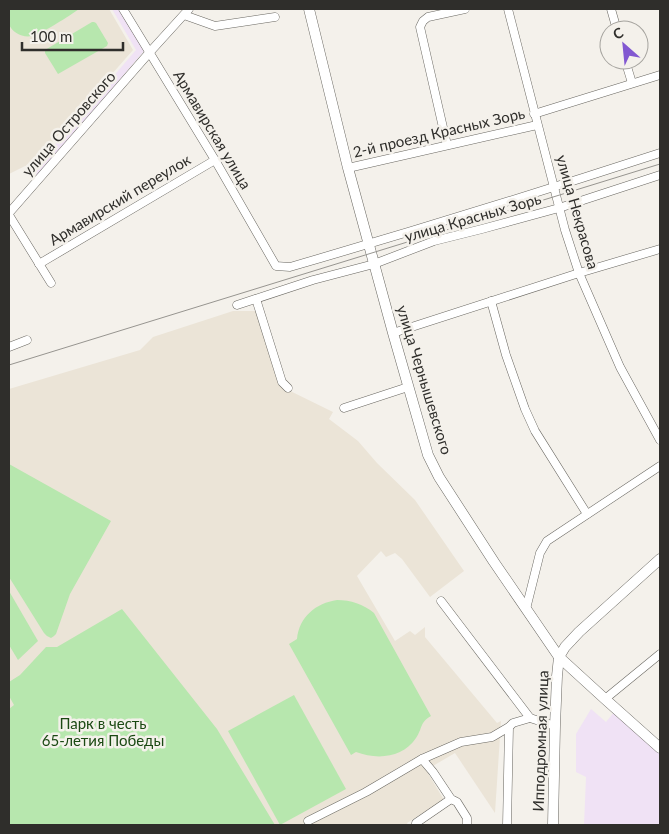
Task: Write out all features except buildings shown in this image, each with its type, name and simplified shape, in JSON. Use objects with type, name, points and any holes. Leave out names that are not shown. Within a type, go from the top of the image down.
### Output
[{"type":"street","name":"Армавирская улица","points":[[124,9],[276,266],[290,267],[368,244]]},
{"type":"street","points":[[447,145],[420,26],[428,17],[465,9]]},
{"type":"street","name":"улица Некрасова","points":[[508,9],[559,208],[579,273],[620,368],[660,440]]},
{"type":"street","name":"улица Чернышевского","points":[[311,10],[348,168],[428,455],[439,477],[494,562],[559,657],[660,748]]},
{"type":"street","name":"улица Островского","points":[[9,214],[187,12]]},
{"type":"street","points":[[187,12],[215,26],[275,17]]},
{"type":"street","points":[[628,70],[632,83]]},
{"type":"street","name":"2-й проезд Красных Зорь","points":[[534,114],[660,75]]},
{"type":"street","name":"2-й проезд Красных Зорь","points":[[348,168],[537,125]]},
{"type":"street","points":[[368,244],[554,188],[660,153]]},
{"type":"street","name":"Армавирский переулок","points":[[39,264],[215,160]]},
{"type":"street","name":"улица Красных Зорь","points":[[237,305],[313,280],[374,264],[434,240],[559,208],[660,175]]},
{"type":"street","points":[[9,214],[51,284]]},
{"type":"street","points":[[393,332],[660,249]]},
{"type":"street","points":[[256,299],[282,382],[288,388]]},
{"type":"street","points":[[491,301],[506,355],[525,409],[535,431],[587,514]]},
{"type":"street","points":[[9,347],[27,340]]},
{"type":"street","points":[[344,408],[408,387]]},
{"type":"street","points":[[526,609],[540,553],[547,541],[660,466]]},
{"type":"street","points":[[559,657],[565,647],[579,632],[660,559]]},
{"type":"street","points":[[441,601],[530,718]]},
{"type":"street","points":[[605,699],[660,654]]},
{"type":"street","name":"Ипподромная улица","points":[[553,825],[555,726],[559,657]]},
{"type":"street","points":[[308,821],[366,792],[422,759],[461,742],[492,737],[513,723],[530,718],[555,726]]},
{"type":"street","points":[[507,825],[509,727]]},
{"type":"street","points":[[422,759],[433,772],[450,799],[458,802],[468,818],[467,825]]},
{"type":"street","points":[[416,825],[416,823],[450,799]]},
{"type":"shaded area","points":[[9,9],[109,9],[133,50],[32,165],[25,166],[9,174]]},
{"type":"shaded area","points":[[112,9],[119,9],[144,51],[38,176],[32,171],[136,50]]},
{"type":"shaded area","points":[[233,311],[256,311],[280,386],[333,412],[329,419],[358,441],[377,463],[415,500],[464,571],[430,597],[402,559],[395,553],[386,557],[381,551],[357,576],[395,641],[410,631],[415,635],[425,627],[425,637],[497,723],[501,721],[495,813],[455,753],[426,770],[444,800],[407,823],[408,825],[9,825],[9,389],[140,350],[153,337]]},
{"type":"shaded area","points":[[591,709],[606,722],[615,711],[660,751],[660,825],[584,825],[586,777],[576,772],[576,734]]},
{"type":"green space","points":[[9,9],[79,9],[36,35],[25,36],[18,34],[10,27]]},
{"type":"green space","points":[[92,22],[96,23],[108,43],[107,46],[58,74],[45,50]]},
{"type":"green space","points":[[9,464],[111,521],[70,594],[56,634],[51,638],[44,633],[9,577]]},
{"type":"green space","points":[[9,591],[38,641],[18,660],[9,645]]},
{"type":"green space","points":[[337,600],[357,603],[374,613],[431,716],[423,723],[411,745],[389,756],[372,756],[356,752],[351,755],[289,644],[297,639],[301,624],[310,612],[322,604]]},
{"type":"green space","name":"Парк в честь 65-летия Победы","points":[[122,609],[217,729],[275,825],[9,825],[9,709],[14,705],[9,696],[9,682],[20,675],[46,647],[57,647]]},
{"type":"green space","points":[[294,695],[346,789],[280,825],[228,731]]},
{"type":"tram line","points":[[9,365],[660,164]]}]
